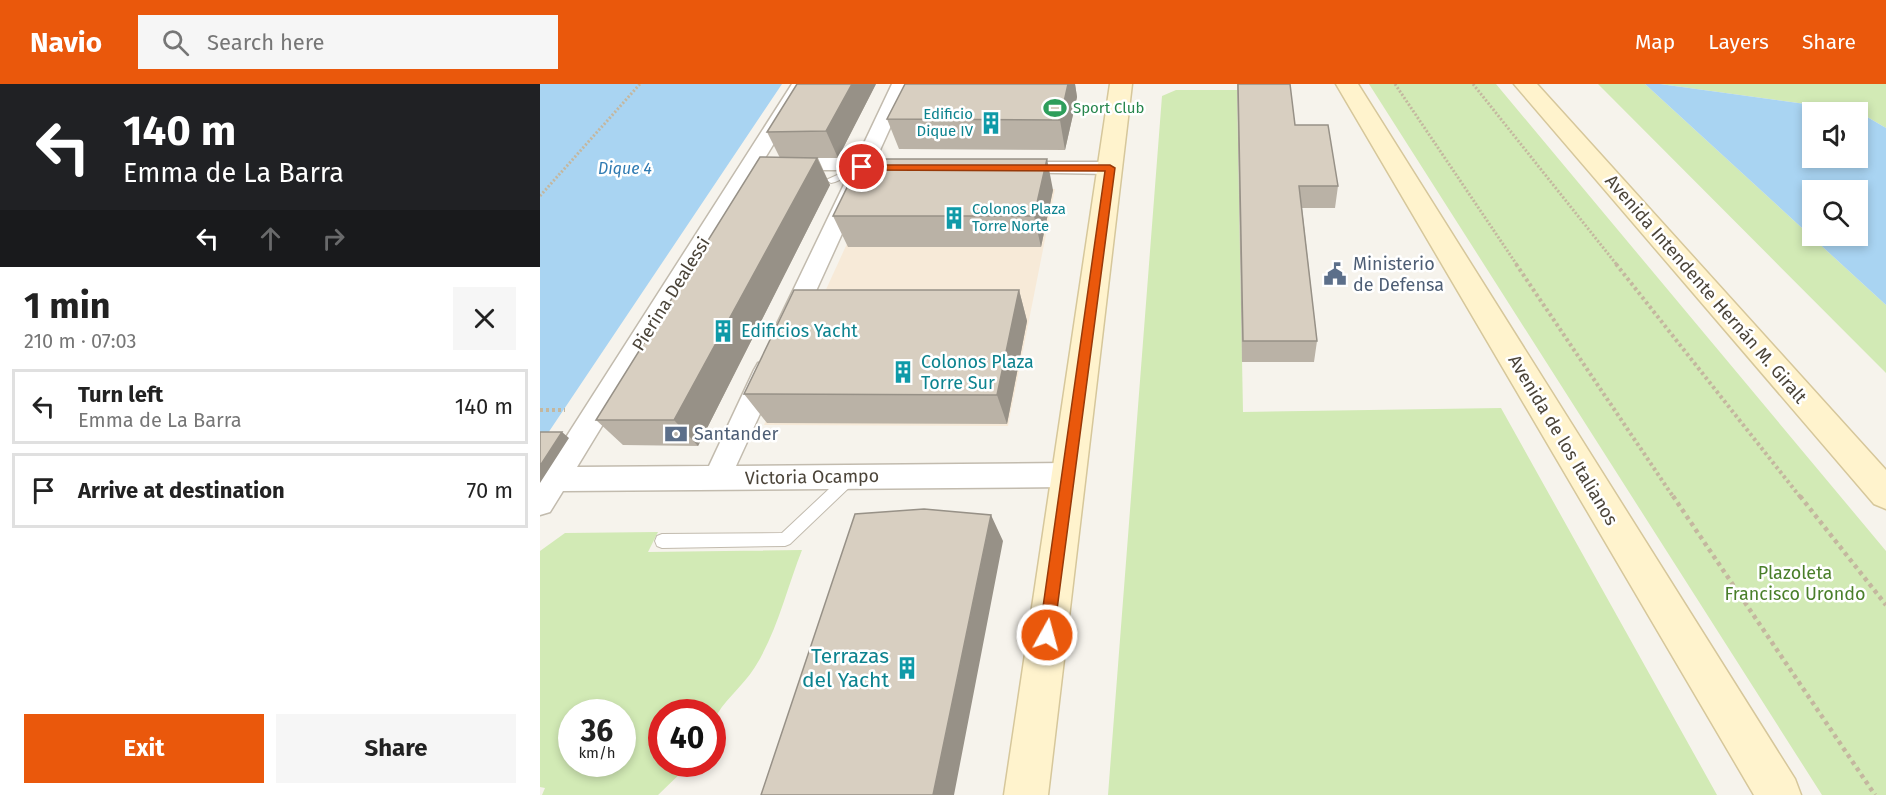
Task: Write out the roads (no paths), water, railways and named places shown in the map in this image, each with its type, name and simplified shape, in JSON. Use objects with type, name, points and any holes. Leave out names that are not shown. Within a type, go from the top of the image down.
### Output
[{"type":"main road","points":[[1026,795],[1121,84]]},
{"type":"main road","name":"Avenida de los Italianos","points":[[1347,84],[1779,795]]},
{"type":"main road","name":"Avenida Intendente Hernán M. Giralt","points":[[1525,84],[1886,494]]},
{"type":"street","name":"Pierina Dealessi","points":[[540,503],[759,176],[801,84]]},
{"type":"street","points":[[717,478],[779,345],[867,170],[901,84]]},
{"type":"street","points":[[992,168],[1110,168]]},
{"type":"street","points":[[759,176],[867,170]]},
{"type":"street","points":[[759,176],[831,180],[867,170]]},
{"type":"street","name":"Victoria Ocampo","points":[[555,479],[1068,475]]},
{"type":"lane","points":[[662,541],[784,539],[851,477]]},
{"type":"water","name":"Dique 4","points":[[540,84],[782,84],[540,445]]},
{"type":"water","points":[[1645,84],[1660,84],[1802,103],[1802,168],[1868,168],[1868,117],[1886,128],[1886,305],[1822,246],[1868,246],[1868,180],[1802,180],[1802,228]]},
{"type":"place","name":"Sport Club","points":[[1055,108]]},
{"type":"place","name":"Edificio Dique IV","points":[[991,123]]},
{"type":"place","name":"Colonos Plaza Torre Norte","points":[[954,218]]},
{"type":"place","name":"Ministerio de Defensa","points":[[1335,274]]},
{"type":"place","name":"Edificios Yacht","points":[[723,331]]},
{"type":"place","name":"Colonos Plaza Torre Sur","points":[[903,372]]},
{"type":"place","name":"Santander","points":[[676,434]]},
{"type":"place","name":"Terrazas del Yacht","points":[[907,668]]},
{"type":"park label","name":"Plazoleta Francisco Urondo","points":[[1795,583]]}]
